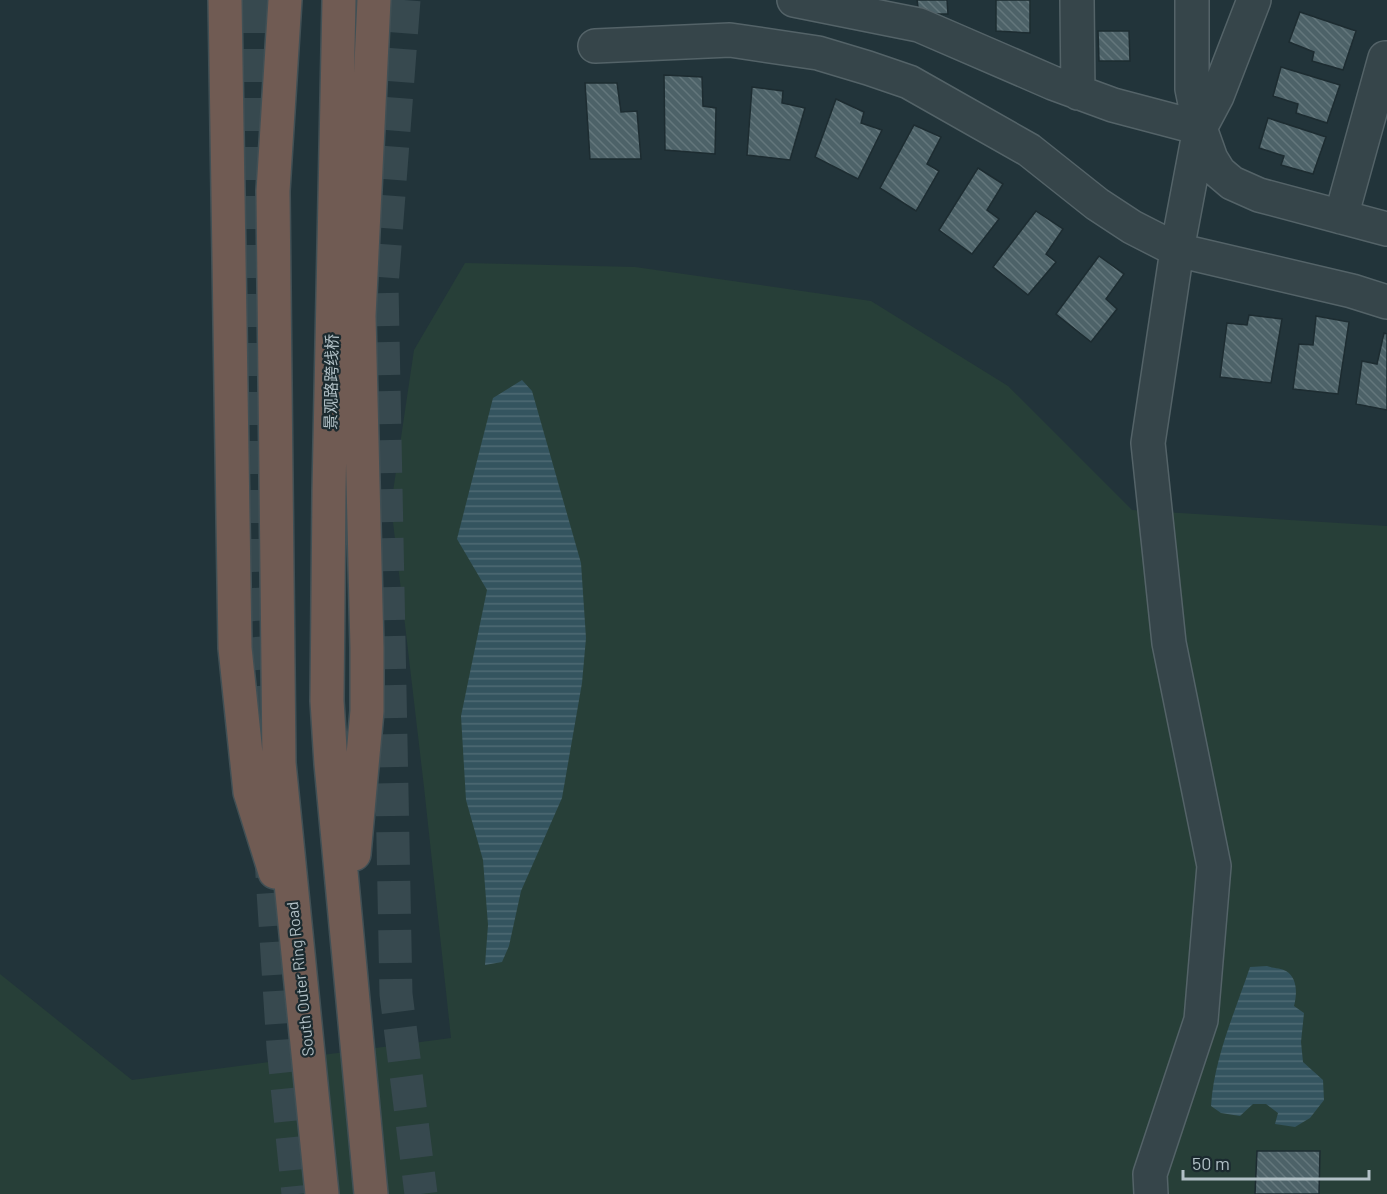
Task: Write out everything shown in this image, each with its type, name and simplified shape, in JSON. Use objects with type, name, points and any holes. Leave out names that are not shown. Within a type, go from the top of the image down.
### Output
[{"type":"highway","points":[[225,0],[235,648],[250,792],[295,935]]},
{"type":"highway","name":"South Outer Ring Road","points":[[285,0],[273,191],[279,763],[322,1194]]},
{"type":"highway","name":"景观路跨线桥","points":[[339,0],[327,701],[347,936]]},
{"type":"highway","points":[[371,1194],[347,936],[367,711],[359,316],[374,0]]},
{"type":"street","points":[[794,0],[874,8],[919,25],[1053,84],[1113,105],[1200,128]]},
{"type":"street","points":[[1077,0],[1078,93]]},
{"type":"street","points":[[1192,0],[1192,89],[1200,128],[1211,159],[1219,172],[1232,183],[1259,195],[1387,229]]},
{"type":"street","points":[[1151,1194],[1150,1174],[1201,1020],[1214,866],[1169,644],[1148,443],[1177,250],[1200,128],[1217,96],[1254,0]]},
{"type":"street","points":[[595,46],[730,40],[818,53],[909,82],[1029,150],[1097,204],[1132,227],[1177,250],[1352,291],[1387,302]]},
{"type":"street","points":[[1341,217],[1385,58]]},
{"type":"green space","points":[[465,263],[635,267],[871,301],[1008,386],[1132,510],[1387,526],[1387,1194],[0,1194],[0,974],[132,1080],[451,1038],[391,505],[414,350]]},
{"type":"water","points":[[522,380],[532,391],[581,563],[586,638],[582,683],[562,798],[521,891],[509,946],[502,962],[485,965],[488,925],[483,860],[466,800],[461,716],[487,590],[457,539],[493,398]]},
{"type":"water","points":[[1267,966],[1284,970],[1295,982],[1294,1006],[1304,1013],[1301,1042],[1303,1062],[1323,1080],[1324,1100],[1310,1118],[1295,1127],[1275,1124],[1278,1113],[1266,1104],[1253,1104],[1240,1116],[1221,1113],[1211,1106],[1216,1070],[1250,967]]},
{"type":"building","points":[[917,0],[947,0],[948,14],[919,14]]},
{"type":"building","points":[[996,0],[1030,0],[1030,33],[996,31]]},
{"type":"building","points":[[1300,12],[1356,31],[1343,70],[1312,61],[1314,52],[1289,42]]},
{"type":"building","points":[[1098,31],[1129,31],[1130,61],[1099,61]]},
{"type":"building","points":[[1281,67],[1340,85],[1327,123],[1296,113],[1298,104],[1273,96]]},
{"type":"building","points":[[664,75],[702,77],[703,106],[716,108],[715,154],[665,150]]},
{"type":"building","points":[[585,83],[617,83],[621,112],[637,111],[641,159],[590,159]]},
{"type":"building","points":[[752,87],[783,91],[782,103],[805,108],[790,160],[747,155]]},
{"type":"building","points":[[836,99],[864,112],[861,123],[882,130],[858,179],[815,157]]},
{"type":"building","points":[[1268,118],[1326,137],[1313,174],[1281,165],[1284,156],[1259,148]]},
{"type":"building","points":[[914,125],[941,137],[927,164],[939,171],[916,211],[880,188]]},
{"type":"building","points":[[978,168],[1003,184],[987,210],[999,219],[972,254],[939,230]]},
{"type":"building","points":[[1036,211],[1063,229],[1046,254],[1056,262],[1028,295],[993,267]]},
{"type":"building","points":[[1099,256],[1124,274],[1106,299],[1117,309],[1091,342],[1056,314]]},
{"type":"building","points":[[1249,315],[1282,319],[1271,383],[1220,377],[1227,323],[1247,325]]},
{"type":"building","points":[[1316,316],[1349,322],[1338,394],[1293,389],[1299,344],[1313,345]]},
{"type":"building","points":[[1384,333],[1387,334],[1387,410],[1356,404],[1362,361],[1377,364]]},
{"type":"building","points":[[1257,1151],[1320,1151],[1319,1194],[1255,1194]]},
{"type":"tunnel","points":[[253,0],[253,560],[265,748]]},
{"type":"tunnel","points":[[404,0],[382,285],[396,994],[421,1194]]},
{"type":"tunnel","points":[[270,844],[283,1047],[298,1194]]}]
